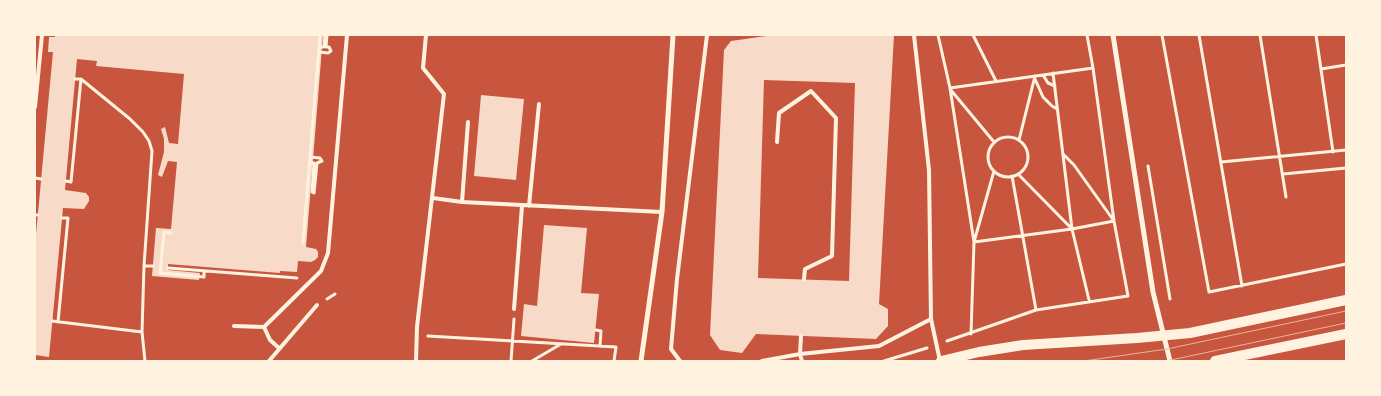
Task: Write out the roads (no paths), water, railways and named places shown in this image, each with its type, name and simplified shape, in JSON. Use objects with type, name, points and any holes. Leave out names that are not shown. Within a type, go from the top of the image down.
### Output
[{"type":"main road","points":[[940,361],[1023,345],[1190,333],[1346,300]]},
{"type":"main road","points":[[1215,361],[1346,334]]},
{"type":"street","points":[[641,361],[662,212],[673,35]]},
{"type":"street","points":[[1113,35],[1153,292],[1170,361]]},
{"type":"lane","points":[[35,107],[42,35]]},
{"type":"lane","points":[[234,326],[264,327],[321,271],[326,262],[330,244],[347,35]]},
{"type":"lane","points":[[416,361],[417,336],[444,94],[423,68],[426,35]]},
{"type":"lane","points":[[680,361],[671,349],[677,279],[707,35]]},
{"type":"lane","points":[[914,35],[929,170],[931,320],[940,361]]},
{"type":"lane","points":[[777,142],[779,113],[811,91],[836,118],[832,256],[805,269],[804,279]]},
{"type":"lane","points":[[529,206],[539,104]]},
{"type":"lane","points":[[462,202],[468,122]]},
{"type":"lane","points":[[432,198],[522,206],[662,212]]},
{"type":"lane","points":[[514,309],[522,206]]},
{"type":"lane","points":[[268,361],[317,305]]},
{"type":"lane","points":[[762,361],[800,354],[879,346],[931,320]]},
{"type":"lane","points":[[264,327],[270,340],[279,348]]},
{"type":"lane","points":[[801,336],[800,354],[802,361]]},
{"type":"tram line","points":[[1084,361],[1167,349],[1346,311]]},
{"type":"tram line","points":[[1166,361],[1346,323]]}]
